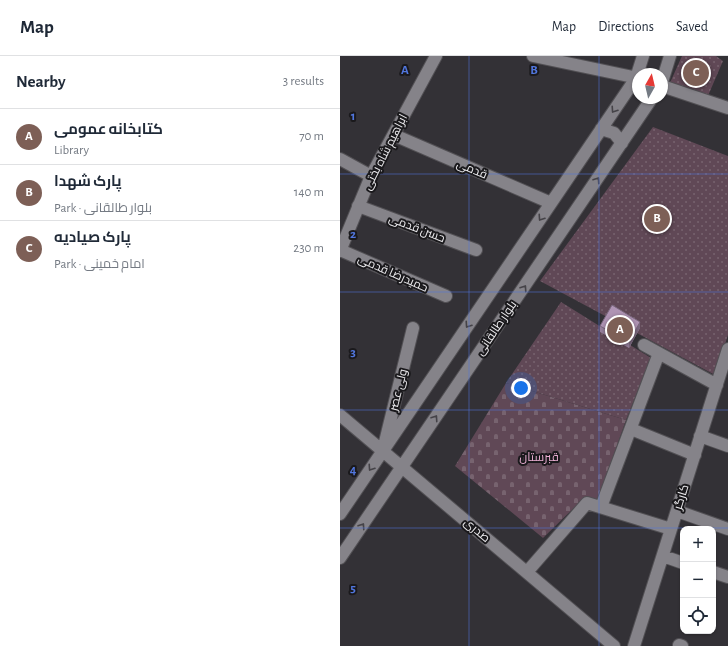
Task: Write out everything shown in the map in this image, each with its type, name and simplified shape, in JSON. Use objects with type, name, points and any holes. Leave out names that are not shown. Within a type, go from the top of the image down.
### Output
[{"type":"street","name":"ابراهیم شاه بختی","points":[[340,251],[343,233],[358,206],[371,176],[436,56]]},
{"type":"street","points":[[533,56],[565,59],[632,77]]},
{"type":"street","name":"بلوار طالقانی","points":[[640,68],[643,56]]},
{"type":"street","points":[[666,68],[670,56]]},
{"type":"street","name":"بلوار طالقانی","points":[[340,514],[632,85]]},
{"type":"street","points":[[668,88],[728,108]]},
{"type":"street","name":"بلوار طالقانی","points":[[340,558],[648,104]]},
{"type":"street","points":[[601,130],[614,133],[622,143]]},
{"type":"street","name":"قدمی","points":[[394,135],[551,203]]},
{"type":"street","points":[[340,158],[371,176]]},
{"type":"street","name":"حسن قدمی","points":[[358,206],[476,250]]},
{"type":"street","name":"حمیدرضا قدمی","points":[[340,251],[446,296]]},
{"type":"street","name":"ولی عصر","points":[[383,451],[413,328]]},
{"type":"street","points":[[644,345],[717,385]]},
{"type":"street","name":"کارگر","points":[[634,646],[728,348]]},
{"type":"street","points":[[601,507],[659,353]]},
{"type":"street","name":"صدری","points":[[340,415],[614,646]]},
{"type":"street","points":[[631,429],[695,455]]},
{"type":"street","points":[[700,436],[728,446]]},
{"type":"street","points":[[527,572],[587,503],[671,529]]},
{"type":"street","points":[[677,511],[728,529]]},
{"type":"street","points":[[663,556],[680,562]]},
{"type":"street","points":[[716,573],[728,577]]},
{"type":"green space","points":[[682,56],[716,56],[723,61],[707,98],[669,85]]},
{"type":"green space","points":[[653,127],[728,156],[728,335],[715,375],[540,281]]},
{"type":"green space","points":[[561,302],[651,358],[626,420],[506,383]]},
{"type":"green space","name":"قبرستان","points":[[506,383],[626,420],[597,502],[585,497],[543,538],[455,466]]},
{"type":"building","points":[[612,305],[640,322],[629,342],[600,326]]},
{"type":"place","name":"پارک صیادیه","points":[[696,73]]},
{"type":"place","name":"پارک شهدا","points":[[657,219]]},
{"type":"place","name":"کتابخانه عمومی","points":[[620,330]]}]
